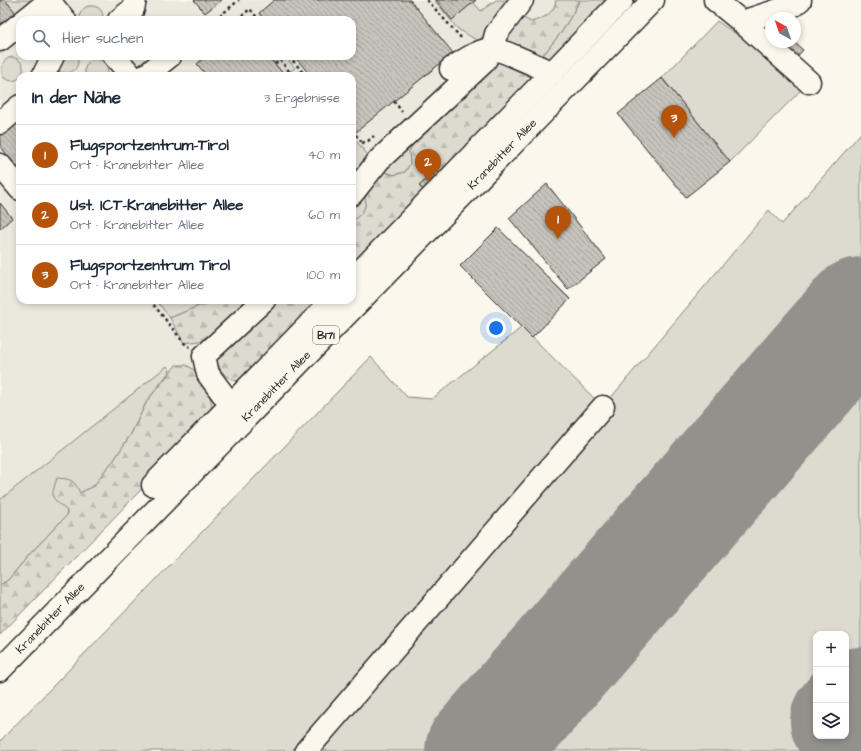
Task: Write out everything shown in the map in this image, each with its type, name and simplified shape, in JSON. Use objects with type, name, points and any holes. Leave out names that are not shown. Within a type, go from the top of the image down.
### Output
[{"type":"main road","points":[[30,16],[48,0],[62,16]]},
{"type":"main road","points":[[124,16],[133,9],[135,0]]},
{"type":"main road","points":[[451,69],[484,51],[522,0]]},
{"type":"main road","name":"Kranebitter Allee","points":[[356,276],[622,0]]},
{"type":"main road","name":"Kranebitter Allee","points":[[0,670],[653,0]]},
{"type":"main road","points":[[742,22],[794,5],[800,0]]},
{"type":"main road","points":[[724,3],[742,22],[809,82]]},
{"type":"main road","points":[[0,40],[16,27]]},
{"type":"main road","points":[[484,51],[527,61],[552,73]]},
{"type":"main road","points":[[356,189],[379,160],[484,62],[484,51]]},
{"type":"main road","points":[[45,72],[51,60]]},
{"type":"main road","points":[[118,60],[128,72]]},
{"type":"main road","points":[[153,72],[177,60]]},
{"type":"main road","points":[[0,165],[16,183]]},
{"type":"main road","points":[[231,405],[208,374],[204,356],[260,304]]},
{"type":"main road","name":"Kranebitter Allee","points":[[153,485],[329,304]]},
{"type":"main road","points":[[306,751],[603,407]]},
{"type":"path","points":[[219,16],[239,0]]},
{"type":"path","points":[[427,0],[438,14],[484,51]]},
{"type":"path","points":[[242,16],[250,9],[256,16]]},
{"type":"path","points":[[275,64],[280,60],[290,72]]},
{"type":"path","points":[[292,60],[302,71]]},
{"type":"path","points":[[394,101],[402,111],[397,116]]},
{"type":"path","points":[[362,143],[368,141],[379,132]]},
{"type":"path","points":[[153,304],[184,343],[204,356]]},
{"type":"shaded area","points":[[0,0],[559,0],[530,56],[356,224],[356,72],[16,72],[16,304],[273,304],[201,372],[0,530]]},
{"type":"green space","points":[[5,0],[31,0],[36,4],[22,16],[18,16]]},
{"type":"green space","points":[[434,0],[473,2],[481,11],[496,0],[514,0],[489,31],[478,41],[458,29]]},
{"type":"green space","points":[[556,0],[580,0],[563,30],[540,59],[511,48],[501,37],[518,15],[531,22],[540,19],[553,9]]},
{"type":"green space","points":[[580,0],[616,0],[551,62],[540,59],[563,30]]},
{"type":"green space","points":[[88,6],[95,6],[100,9],[103,16],[80,16],[84,8]]},
{"type":"green space","points":[[717,21],[755,47],[801,90],[730,162],[662,78]]},
{"type":"green space","points":[[12,57],[19,60],[22,64],[22,72],[16,72],[15,80],[9,80],[3,77],[2,67],[4,62]]},
{"type":"green space","points":[[56,60],[78,60],[78,65],[71,72],[61,72],[57,70]]},
{"type":"green space","points":[[92,60],[103,61],[107,66],[108,72],[85,72],[86,66]]},
{"type":"green space","points":[[271,60],[288,60],[295,68],[289,72],[282,72]]},
{"type":"green space","points":[[501,60],[536,77],[356,269],[356,218],[364,210],[366,202],[361,186],[382,171],[394,175],[405,172],[410,164],[409,151],[426,121]]},
{"type":"green space","points":[[426,121],[410,164],[405,172],[394,175],[382,171]]},
{"type":"green space","points":[[861,133],[861,751],[0,751],[0,741],[371,357],[407,397],[432,399],[522,327],[603,407],[769,210],[782,224]]},
{"type":"green space","points":[[356,141],[372,160],[356,178]]},
{"type":"green space","points":[[361,186],[366,202],[364,210],[356,218],[356,192]]},
{"type":"green space","points":[[159,304],[203,304],[170,318]]},
{"type":"green space","points":[[203,304],[322,304],[241,382],[226,376],[221,371],[218,365],[215,334],[205,337],[200,341],[184,343],[170,318]]},
{"type":"green space","points":[[176,365],[186,365],[193,369],[208,386],[212,406],[205,424],[0,635],[0,585],[8,580],[29,555],[67,515],[67,511],[53,497],[53,490],[57,478],[72,481],[80,493],[95,485],[131,434],[147,401]]},
{"type":"green space","points":[[167,366],[170,371],[147,401],[131,434],[95,485],[80,493],[63,507],[67,511],[67,515],[29,555],[8,580],[0,585],[0,500]]},
{"type":"building","points":[[0,0],[5,0],[18,16],[16,16],[16,21],[0,34]]},
{"type":"building","points":[[194,0],[222,0],[205,13]]},
{"type":"building","points":[[274,0],[410,0],[453,53],[356,132],[356,72],[308,72],[297,60],[356,60],[356,16],[262,16],[259,13]]},
{"type":"building","points":[[436,0],[476,0],[452,20]]},
{"type":"building","points":[[765,36],[765,48],[801,48],[803,50],[783,72],[755,47]]},
{"type":"building","points":[[202,60],[271,60],[282,72],[204,72],[197,64]]},
{"type":"building","points":[[662,78],[730,162],[686,197],[618,114]]},
{"type":"building","points":[[16,116],[16,166],[0,146],[0,129]]},
{"type":"building","points":[[432,174],[437,179],[424,191],[419,186]]},
{"type":"building","points":[[547,184],[606,259],[568,289],[509,218]]},
{"type":"building","points":[[0,203],[12,218],[0,229]]},
{"type":"building","points":[[498,228],[570,299],[532,338],[460,266]]},
{"type":"runway","points":[[481,751],[861,313]]},
{"type":"runway","points":[[849,717],[861,703]]},
{"type":"place","name":"Flugsportzentrum Tirol","points":[[674,138]]},
{"type":"place","name":"Ust. ICT-Kranebitter Allee","points":[[428,182]]},
{"type":"place","name":"Flugsportzentrum-Tirol","points":[[558,239]]}]
